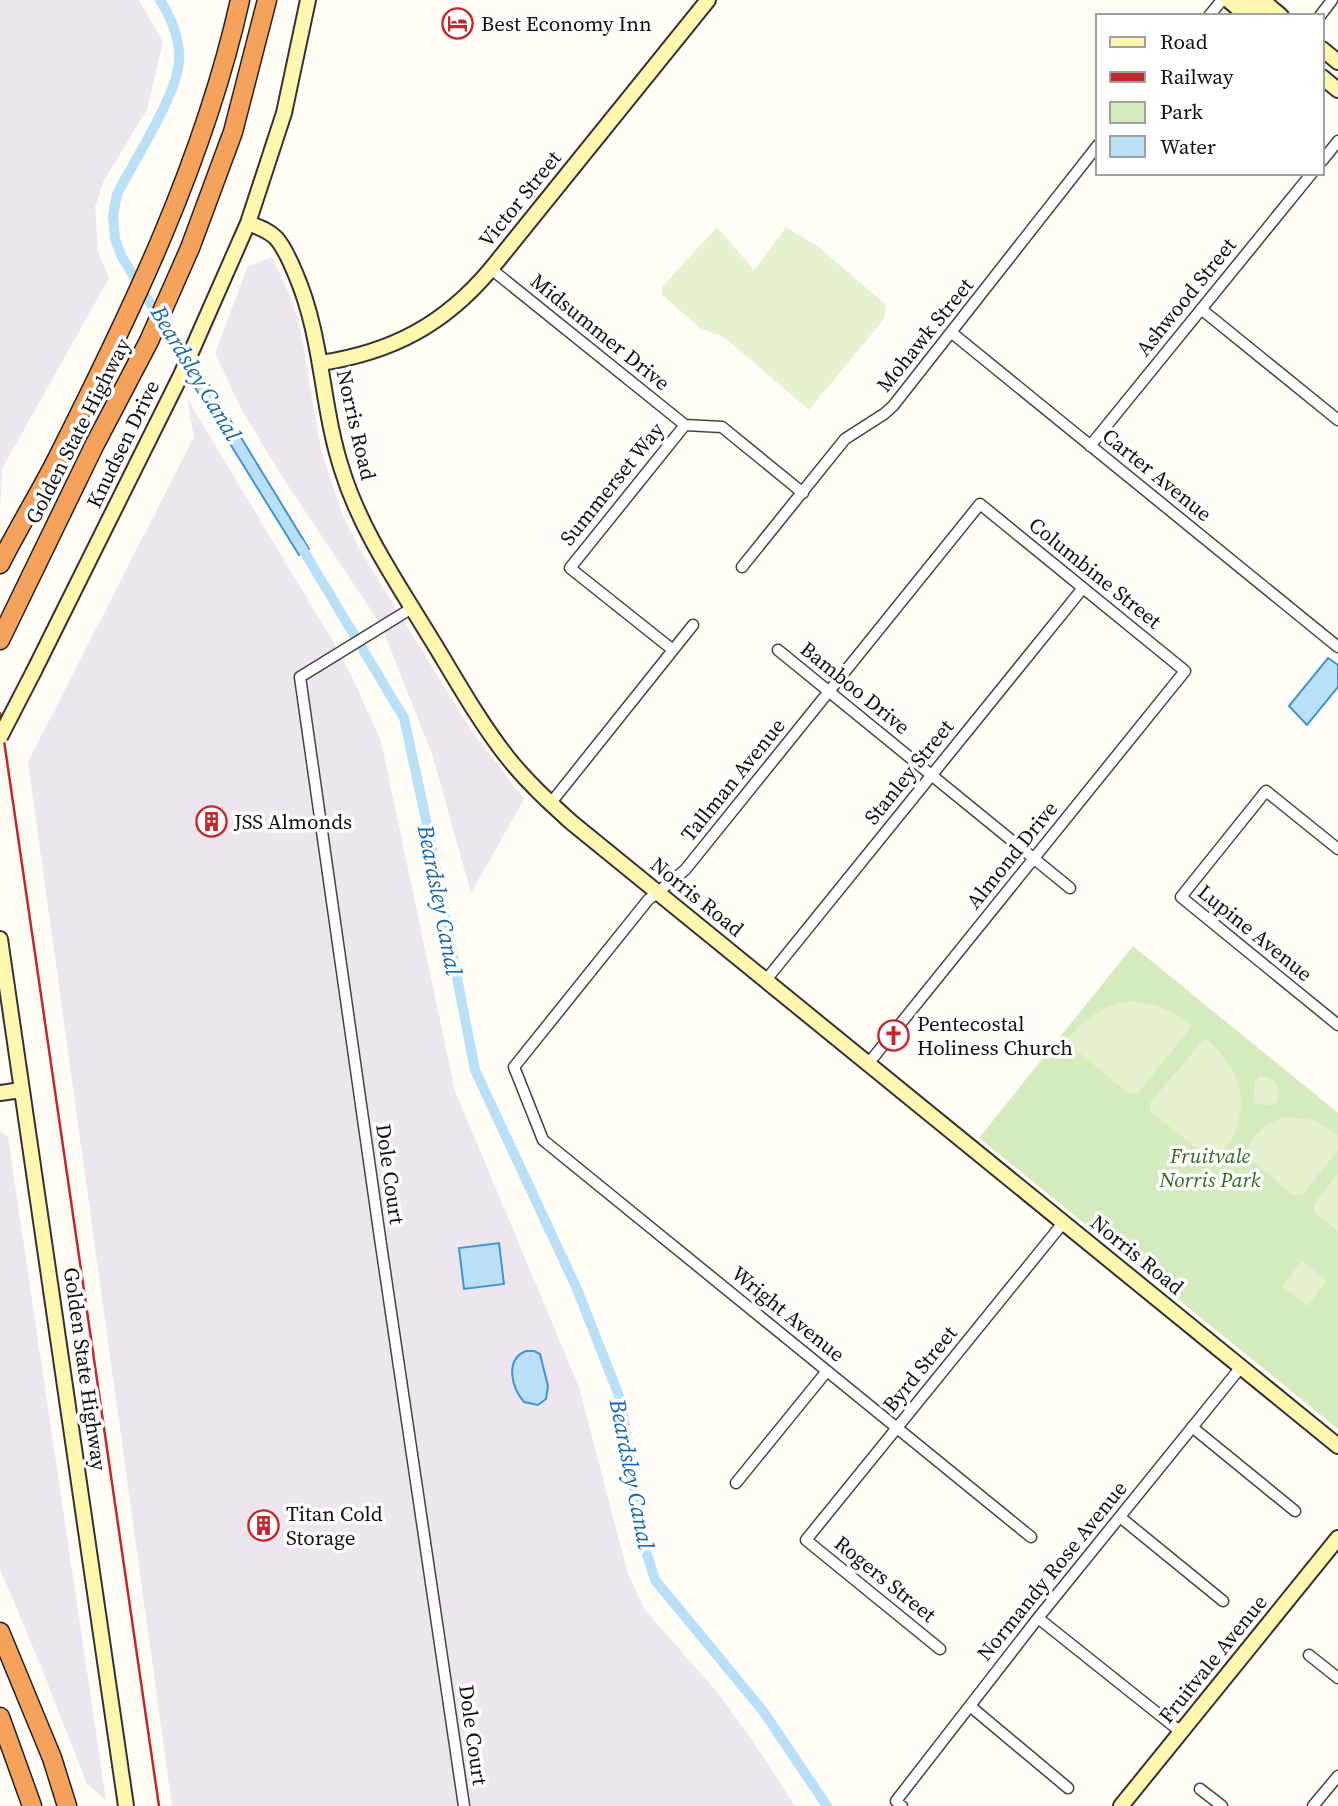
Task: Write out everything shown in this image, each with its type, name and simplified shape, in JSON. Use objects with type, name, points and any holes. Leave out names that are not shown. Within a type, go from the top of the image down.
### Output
[{"type":"highway","name":"Golden State Highway","points":[[1,561],[57,458],[152,262],[210,111],[240,0]]},
{"type":"highway","name":"Golden State Highway","points":[[0,640],[95,444],[149,341],[194,238],[233,132],[267,0]]},
{"type":"highway","points":[[0,1632],[52,1758],[67,1806]]},
{"type":"highway","points":[[0,1717],[32,1806]]},
{"type":"street","name":"Knudsen Drive","points":[[0,737],[181,375],[248,223],[284,113],[308,0]]},
{"type":"street","name":"Victor Street","points":[[321,363],[347,359],[391,346],[449,312],[491,269],[708,0]]},
{"type":"street","points":[[1211,14],[1222,0]]},
{"type":"street","points":[[1228,0],[1245,14]]},
{"type":"street","points":[[1244,0],[1262,14]]},
{"type":"street","points":[[1262,0],[1279,14]]},
{"type":"street","points":[[1324,79],[1338,90]]},
{"type":"street","points":[[1324,158],[1338,141]]},
{"type":"street","name":"Mohawk Street","points":[[741,567],[845,439],[893,406],[1096,148]]},
{"type":"street","name":"Ashwood Street","points":[[1090,446],[1310,175]]},
{"type":"street","name":"Norris Road","points":[[248,223],[268,231],[275,237],[291,265],[312,318],[334,442],[351,496],[374,546],[491,735],[525,779],[550,804],[657,892],[1338,1446]]},
{"type":"street","name":"Midsummer Drive","points":[[491,269],[685,425]]},
{"type":"street","points":[[1201,309],[1338,420]]},
{"type":"street","name":"Carter Avenue","points":[[952,333],[1338,648]]},
{"type":"street","points":[[685,425],[722,427],[803,493]]},
{"type":"street","name":"Summerset Way","points":[[673,650],[570,568],[685,425]]},
{"type":"street","name":"Columbine Street","points":[[980,504],[1185,671]]},
{"type":"street","name":"Tallman Avenue","points":[[533,1114],[514,1067],[657,892],[685,870],[980,504]]},
{"type":"street","name":"Stanley Street","points":[[766,980],[1083,588]]},
{"type":"street","name":"Dole Court","points":[[412,608],[300,677],[464,1806]]},
{"type":"street","points":[[550,804],[693,625]]},
{"type":"street","name":"Bamboo Drive","points":[[778,650],[1070,888]]},
{"type":"street","name":"Almond Drive","points":[[868,1064],[1185,671]]},
{"type":"street","name":"Lupine Avenue","points":[[1338,849],[1266,791],[1181,897],[1338,1025]]},
{"type":"street","name":"Golden State Highway","points":[[0,939],[126,1806]]},
{"type":"street","points":[[0,1093],[21,1090]]},
{"type":"street","name":"Wright Avenue","points":[[533,1114],[543,1140],[1031,1536]]},
{"type":"street","name":"Byrd Street","points":[[806,1540],[1063,1223]]},
{"type":"street","name":"Normandy Rose Avenue","points":[[899,1804],[1038,1618],[1241,1367]]},
{"type":"street","points":[[736,1483],[827,1371]]},
{"type":"street","points":[[1192,1427],[1295,1511]]},
{"type":"street","points":[[1120,1517],[1223,1601]]},
{"type":"street","name":"Fruitvale Avenue","points":[[1121,1806],[1338,1538]]},
{"type":"street","name":"Rogers Street","points":[[806,1540],[940,1649]]},
{"type":"street","points":[[1038,1618],[1181,1732]]},
{"type":"street","points":[[1309,1655],[1338,1678]]},
{"type":"street","points":[[970,1706],[1068,1788]]},
{"type":"street","points":[[1313,1806],[1338,1776]]},
{"type":"street","points":[[1200,1789],[1222,1806]]},
{"type":"shaded area","points":[[0,0],[139,0],[163,42],[147,110],[104,180],[95,207],[98,252],[109,278],[2,469],[0,511]]},
{"type":"shaded area","points":[[272,257],[293,302],[302,338],[321,450],[343,516],[362,553],[471,730],[524,799],[471,893],[432,754],[381,625],[283,478],[241,409],[215,353],[248,266]]},
{"type":"shaded area","points":[[187,398],[334,643],[381,741],[455,1091],[579,1387],[628,1574],[645,1610],[717,1692],[795,1806],[172,1806],[28,762],[194,437]]},
{"type":"shaded area","points":[[0,1131],[8,1137],[106,1800],[87,1784],[0,1569]]},
{"type":"green space","points":[[717,227],[754,270],[786,227],[820,248],[884,303],[884,319],[809,410],[725,338],[700,328],[662,295],[662,287]]},
{"type":"green space","name":"Fruitvale Norris Park","points":[[1133,946],[1338,1113],[1338,1429],[979,1138]]},
{"type":"green space","points":[[1134,1001],[1165,1009],[1192,1026],[1138,1093],[1128,1093],[1065,1041],[1104,1009]]},
{"type":"green space","points":[[1205,1038],[1231,1069],[1240,1092],[1241,1105],[1231,1141],[1221,1151],[1208,1157],[1151,1112],[1150,1103]]},
{"type":"green space","points":[[1259,1077],[1269,1078],[1276,1083],[1279,1095],[1277,1103],[1272,1105],[1254,1102],[1255,1082]]},
{"type":"green space","points":[[1285,1117],[1314,1120],[1338,1135],[1338,1150],[1302,1195],[1293,1195],[1246,1155],[1260,1130]]},
{"type":"green space","points":[[1338,1174],[1338,1231],[1314,1212],[1314,1204]]},
{"type":"green space","points":[[1302,1261],[1327,1281],[1307,1306],[1282,1286]]},
{"type":"water","points":[[184,344],[309,549],[299,555],[173,352]]},
{"type":"water","points":[[1328,658],[1338,665],[1338,687],[1307,725],[1289,706]]},
{"type":"water","points":[[499,1243],[504,1284],[464,1289],[459,1248]]},
{"type":"water","points":[[526,1351],[540,1354],[548,1386],[546,1399],[538,1405],[524,1402],[512,1375],[515,1361]]},
{"type":"waterway","name":"Beardsley Canal","points":[[160,0],[177,37],[177,75],[154,128],[117,194],[113,215],[115,239],[122,257],[183,357]]},
{"type":"waterway","name":"Beardsley Canal","points":[[299,543],[404,718],[475,1070],[577,1289],[621,1401],[641,1535],[655,1580],[763,1711],[827,1806]]},
{"type":"railway","points":[[0,713],[159,1806]]},
{"type":"place","name":"Best Economy Inn","points":[[458,24]]},
{"type":"place","name":"JSS Almonds","points":[[211,822]]},
{"type":"place","name":"Pentecostal Holiness Church","points":[[894,1036]]},
{"type":"place","name":"Titan Cold Storage","points":[[263,1526]]}]
